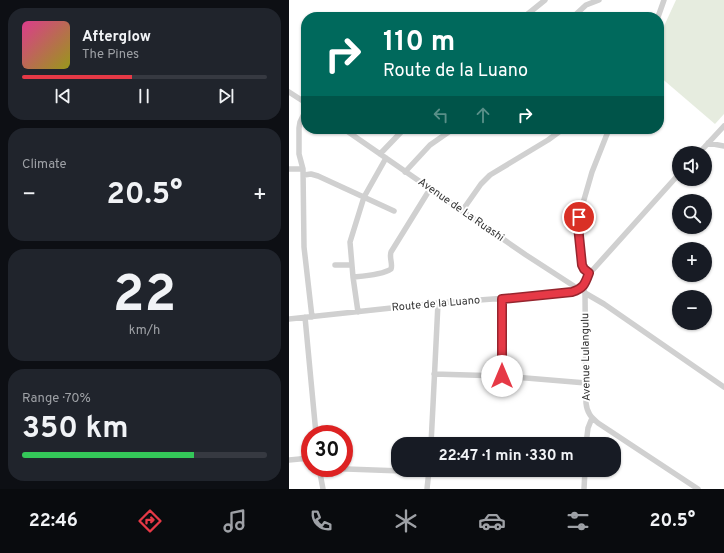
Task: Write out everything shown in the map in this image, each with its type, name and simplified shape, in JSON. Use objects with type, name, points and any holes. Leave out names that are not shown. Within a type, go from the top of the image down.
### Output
[{"type":"street","points":[[530,12],[545,0]]},
{"type":"street","points":[[578,12],[586,5],[599,0]]},
{"type":"street","points":[[660,12],[664,0]]},
{"type":"street","points":[[289,92],[301,100]]},
{"type":"street","points":[[301,120],[299,128],[299,154],[303,172],[304,247],[312,316]]},
{"type":"street","points":[[705,146],[724,126]]},
{"type":"street","name":"Avenue de La Ruashi","points":[[351,134],[525,255],[583,290],[724,387]]},
{"type":"street","points":[[380,154],[399,134]]},
{"type":"street","points":[[405,172],[430,145],[445,134]]},
{"type":"street","points":[[463,212],[481,184],[490,176],[556,134]]},
{"type":"street","points":[[589,273],[582,265],[578,226],[579,217],[605,134]]},
{"type":"street","points":[[708,143],[724,146]]},
{"type":"street","points":[[358,312],[351,265],[350,242],[364,197],[386,158]]},
{"type":"street","points":[[289,169],[318,176],[394,211]]},
{"type":"street","points":[[583,290],[589,273],[672,182]]},
{"type":"street","points":[[353,277],[379,274],[387,272],[391,269],[391,252],[430,189]]},
{"type":"street","points":[[335,265],[351,265]]},
{"type":"street","name":"Route de la Luano","points":[[289,319],[437,303],[502,299],[583,290]]},
{"type":"street","name":"Avenue Lulangulu","points":[[583,290],[587,407],[588,413],[592,418]]},
{"type":"street","points":[[502,299],[502,376]]},
{"type":"street","points":[[431,437],[437,303]]},
{"type":"street","points":[[305,317],[315,425]]},
{"type":"street","points":[[434,374],[502,376],[586,383]]},
{"type":"street","points":[[587,437],[588,428],[592,418],[698,489]]},
{"type":"street","points":[[289,460],[301,459]]},
{"type":"street","points":[[353,469],[391,470]]},
{"type":"street","points":[[321,477],[323,489]]},
{"type":"street","points":[[427,489],[428,477]]},
{"type":"street","points":[[583,489],[584,477]]},
{"type":"shaded area","points":[[676,0],[724,0],[724,114],[715,124],[664,80],[664,26]]},
{"type":"route","points":[[502,376],[502,299],[545,296],[572,292],[580,290],[585,285],[589,273],[582,267],[578,226],[579,217]]}]
